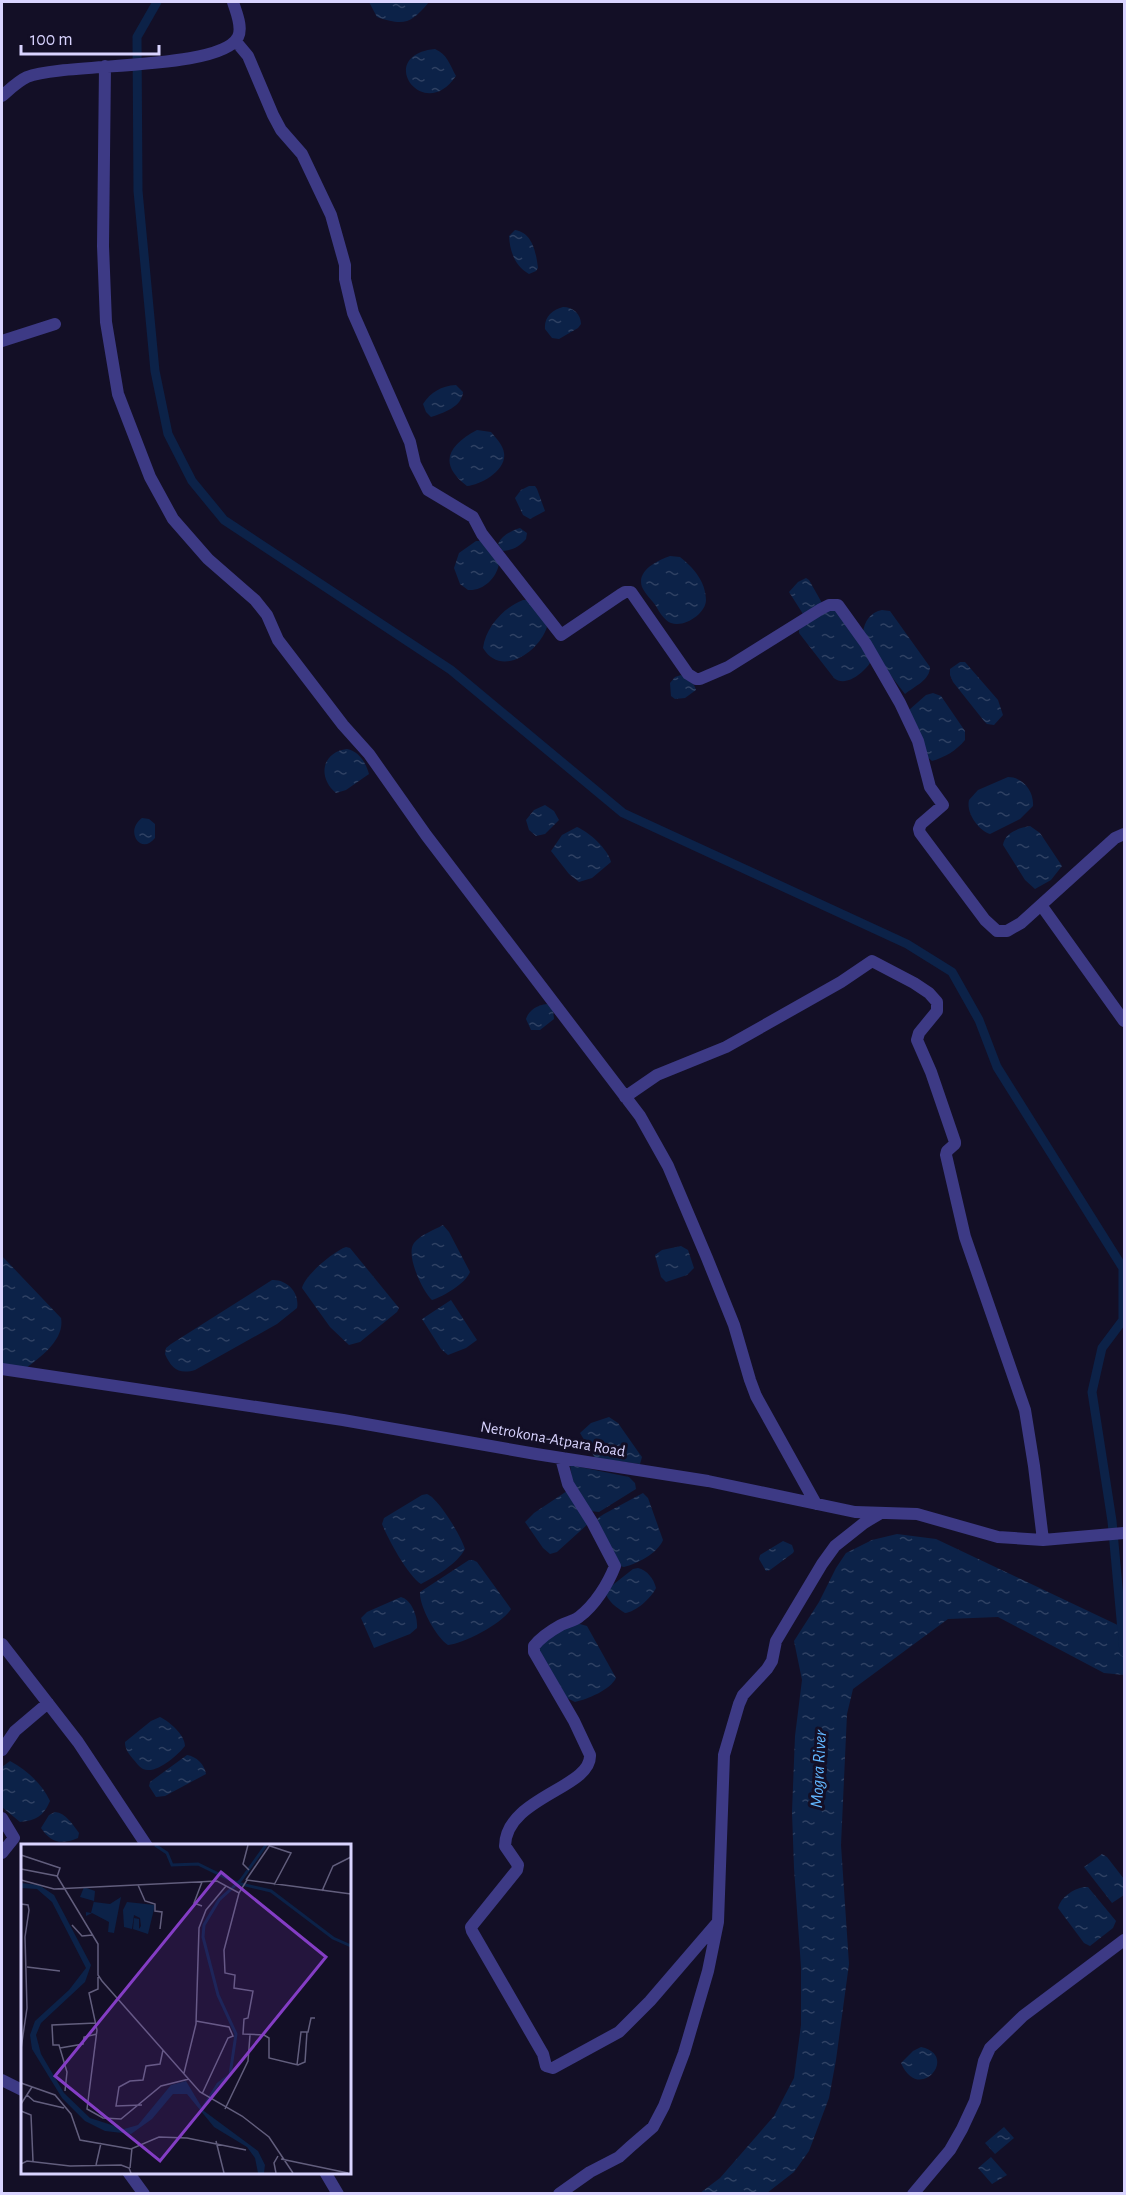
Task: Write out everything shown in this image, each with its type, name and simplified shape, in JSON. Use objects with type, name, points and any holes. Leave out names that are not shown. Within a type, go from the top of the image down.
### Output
[{"type":"street","points":[[2,96],[29,76],[105,66],[169,63],[233,43],[240,28],[233,2]]},
{"type":"street","points":[[233,43],[238,44],[248,56],[281,130],[302,154],[331,215],[345,265],[345,279],[353,313],[410,442],[415,464],[424,483],[428,490],[473,517],[482,534],[559,634],[564,634],[625,592],[631,592],[688,674],[700,679],[728,667],[829,605],[838,605],[866,644],[900,703],[918,741],[930,787],[943,805],[921,824],[920,833],[985,920],[997,931],[1007,931],[1021,923],[1115,838],[1125,834]]},
{"type":"street","points":[[105,66],[103,246],[106,322],[118,394],[150,477],[173,519],[208,559],[255,600],[267,615],[278,640],[343,725],[369,754],[426,835],[640,1116],[668,1166],[734,1325],[756,1396],[816,1504]]},
{"type":"street","points":[[2,341],[55,324]]},
{"type":"street","points":[[1041,905],[1125,1021]]},
{"type":"street","points":[[625,1097],[657,1075],[726,1047],[841,982],[869,962],[876,962],[905,980],[914,982],[935,1000],[938,1005],[937,1011],[919,1033],[917,1040],[931,1072],[955,1142],[946,1155],[965,1237],[1025,1410],[1043,1540]]},
{"type":"street","name":"Netrokona-Atpara Road","points":[[2,1369],[343,1420],[708,1481],[855,1512],[917,1515],[998,1537],[1043,1540],[1125,1533]]},
{"type":"street","points":[[561,1458],[568,1484],[592,1522],[615,1566],[611,1577],[596,1599],[578,1618],[561,1625],[542,1638],[534,1646],[534,1652],[574,1721],[591,1760],[586,1769],[563,1787],[527,1808],[507,1831],[505,1846],[518,1865],[517,1870],[471,1927],[472,1931],[543,2054],[546,2066],[553,2068],[619,2032],[651,2001],[718,1922]]},
{"type":"street","points":[[559,2193],[590,2172],[619,2157],[653,2127],[664,2106],[684,2053],[708,1971],[718,1922],[724,1755],[739,1704],[747,1690],[772,1661],[776,1641],[835,1546],[864,1523],[880,1514]]},
{"type":"street","points":[[2,1644],[78,1742],[146,1844]]},
{"type":"street","points":[[2,1750],[15,1731],[48,1703]]},
{"type":"street","points":[[2,1818],[14,1838],[2,1852]]},
{"type":"street","points":[[913,2193],[950,2150],[962,2129],[975,2101],[984,2061],[990,2048],[1023,2016],[1125,1940]]},
{"type":"street","points":[[2,2080],[21,2090]]},
{"type":"street","points":[[130,2174],[144,2193]]},
{"type":"street","points":[[326,2174],[338,2193]]},
{"type":"water","points":[[369,2],[429,2],[412,19],[394,22],[377,17]]},
{"type":"water","points":[[435,49],[445,57],[456,76],[443,89],[430,93],[419,91],[410,83],[406,73],[408,63],[417,54]]},
{"type":"water","points":[[515,230],[530,239],[535,250],[538,268],[529,274],[520,267],[512,253],[509,236]]},
{"type":"water","points":[[563,307],[576,312],[581,324],[559,339],[552,338],[545,329],[547,318],[552,312]]},
{"type":"water","points":[[456,385],[463,392],[459,402],[451,409],[431,417],[423,404],[426,400],[441,388]]},
{"type":"water","points":[[477,430],[491,432],[502,447],[504,459],[492,476],[467,486],[452,470],[450,455],[459,442]]},
{"type":"water","points":[[535,486],[537,489],[545,511],[530,519],[523,515],[515,498],[521,490]]},
{"type":"water","points":[[520,528],[527,533],[526,539],[516,548],[503,551],[498,544],[502,538]]},
{"type":"water","points":[[476,541],[480,541],[499,564],[495,575],[488,583],[474,590],[468,590],[460,584],[454,568],[459,553]]},
{"type":"water","points":[[670,556],[680,557],[690,565],[704,587],[706,600],[699,614],[688,621],[677,624],[671,623],[660,613],[642,587],[641,581],[645,571]]},
{"type":"water","points":[[806,578],[822,603],[803,614],[789,592],[798,582]]},
{"type":"water","points":[[523,600],[529,600],[547,627],[543,636],[528,653],[509,661],[499,661],[491,657],[483,648],[485,640],[502,613]]},
{"type":"water","points":[[831,605],[872,660],[860,674],[849,680],[839,681],[834,678],[799,633],[799,630]]},
{"type":"water","points":[[882,610],[890,611],[930,667],[928,676],[905,694],[881,663],[863,633],[869,618]]},
{"type":"water","points":[[960,662],[965,662],[998,700],[1003,715],[994,725],[984,721],[953,682],[950,669]]},
{"type":"water","points":[[681,675],[694,685],[696,690],[685,698],[675,699],[671,696],[670,683],[675,677]]},
{"type":"water","points":[[933,693],[941,696],[965,731],[965,740],[950,753],[932,761],[925,755],[909,710],[926,695]]},
{"type":"water","points":[[347,749],[355,752],[361,758],[369,774],[346,790],[336,793],[326,780],[325,766],[332,755]]},
{"type":"water","points":[[1008,777],[1023,782],[1032,795],[1033,806],[1020,819],[990,834],[981,829],[974,820],[969,810],[969,800],[978,790]]},
{"type":"water","points":[[545,805],[554,811],[559,820],[545,834],[536,836],[529,830],[526,820],[534,810]]},
{"type":"water","points":[[142,818],[149,819],[155,824],[155,838],[150,843],[140,843],[136,840],[134,829]]},
{"type":"water","points":[[1030,826],[1040,833],[1062,866],[1051,880],[1035,889],[1025,880],[1003,845],[1007,837],[1017,829]]},
{"type":"water","points":[[577,827],[597,842],[611,862],[592,878],[579,882],[569,874],[551,851],[562,835]]},
{"type":"water","points":[[547,1004],[553,1009],[554,1019],[540,1030],[531,1030],[527,1016],[534,1008]]},
{"type":"water","points":[[443,1225],[470,1272],[454,1289],[432,1300],[416,1273],[412,1249],[414,1243],[420,1238]]},
{"type":"water","points":[[681,1246],[688,1250],[694,1268],[687,1275],[666,1282],[661,1277],[655,1255],[662,1250]]},
{"type":"water","points":[[346,1247],[350,1248],[399,1308],[360,1342],[349,1345],[330,1327],[302,1288],[308,1277],[321,1264]]},
{"type":"water","points":[[2,1256],[61,1318],[56,1340],[45,1353],[26,1368],[2,1364]]},
{"type":"water","points":[[272,1280],[283,1282],[291,1288],[296,1297],[297,1308],[277,1324],[195,1370],[180,1371],[170,1363],[165,1354],[166,1348]]},
{"type":"water","points":[[451,1300],[477,1340],[466,1348],[448,1355],[441,1349],[422,1319]]},
{"type":"water","points":[[609,1417],[618,1423],[642,1457],[640,1464],[595,1458],[580,1433],[591,1423]]},
{"type":"water","points":[[570,1465],[629,1477],[635,1483],[636,1489],[599,1512],[590,1511],[574,1490]]},
{"type":"water","points":[[567,1491],[589,1523],[557,1552],[550,1554],[543,1548],[525,1522],[534,1513]]},
{"type":"water","points":[[643,1493],[648,1498],[663,1540],[657,1549],[641,1561],[629,1566],[620,1566],[596,1523],[598,1518],[604,1514]]},
{"type":"water","points":[[427,1494],[449,1518],[465,1549],[452,1564],[421,1584],[405,1565],[382,1524],[384,1518]]},
{"type":"water","name":"Mogra River","points":[[897,1534],[936,1539],[1124,1628],[1124,1675],[1104,1673],[998,1617],[948,1619],[853,1689],[847,1714],[841,1845],[849,1964],[829,2098],[809,2151],[794,2172],[767,2193],[700,2193],[720,2178],[774,2116],[794,2078],[801,2025],[801,1967],[792,1812],[795,1736],[802,1680],[794,1641],[846,1553],[872,1540]]},
{"type":"water","points":[[783,1541],[792,1545],[793,1553],[766,1571],[759,1559],[760,1555]]},
{"type":"water","points":[[469,1560],[477,1562],[511,1609],[507,1615],[482,1632],[448,1645],[429,1621],[422,1605],[420,1592]]},
{"type":"water","points":[[638,1568],[650,1575],[656,1588],[643,1604],[625,1613],[610,1601],[605,1591],[633,1569]]},
{"type":"water","points":[[401,1597],[413,1610],[417,1628],[410,1634],[374,1648],[361,1618],[367,1612]]},
{"type":"water","points":[[576,1623],[587,1626],[616,1678],[604,1690],[575,1702],[567,1698],[537,1648],[552,1635]]},
{"type":"water","points":[[160,1717],[176,1729],[185,1746],[160,1767],[143,1769],[128,1753],[125,1742],[151,1721]]},
{"type":"water","points":[[187,1755],[200,1762],[206,1774],[165,1796],[156,1797],[149,1786],[150,1782]]},
{"type":"water","points":[[10,1761],[33,1778],[50,1801],[45,1811],[35,1819],[20,1822],[2,1807],[2,1767]]},
{"type":"water","points":[[55,1812],[69,1820],[79,1833],[78,1838],[61,1842],[53,1840],[45,1833],[41,1828],[49,1815]]},
{"type":"water","points":[[1102,1854],[1124,1879],[1124,1895],[1112,1903],[1084,1867]]},
{"type":"water","points":[[1088,1887],[1116,1921],[1113,1928],[1090,1946],[1084,1943],[1058,1908],[1068,1894]]},
{"type":"water","points":[[921,2047],[932,2052],[937,2059],[937,2067],[926,2079],[917,2079],[909,2075],[901,2063],[913,2051]]},
{"type":"water","points":[[1004,2127],[1014,2138],[995,2154],[985,2143]]},
{"type":"water","points":[[991,2157],[1007,2175],[992,2184],[978,2168]]},
{"type":"waterway","points":[[157,2],[137,37],[138,191],[155,371],[168,434],[192,481],[224,520],[451,670],[623,813],[907,944],[952,972],[979,1020],[997,1067],[1123,1268],[1123,1320],[1102,1348],[1092,1392],[1112,1521],[1124,1652]]}]
